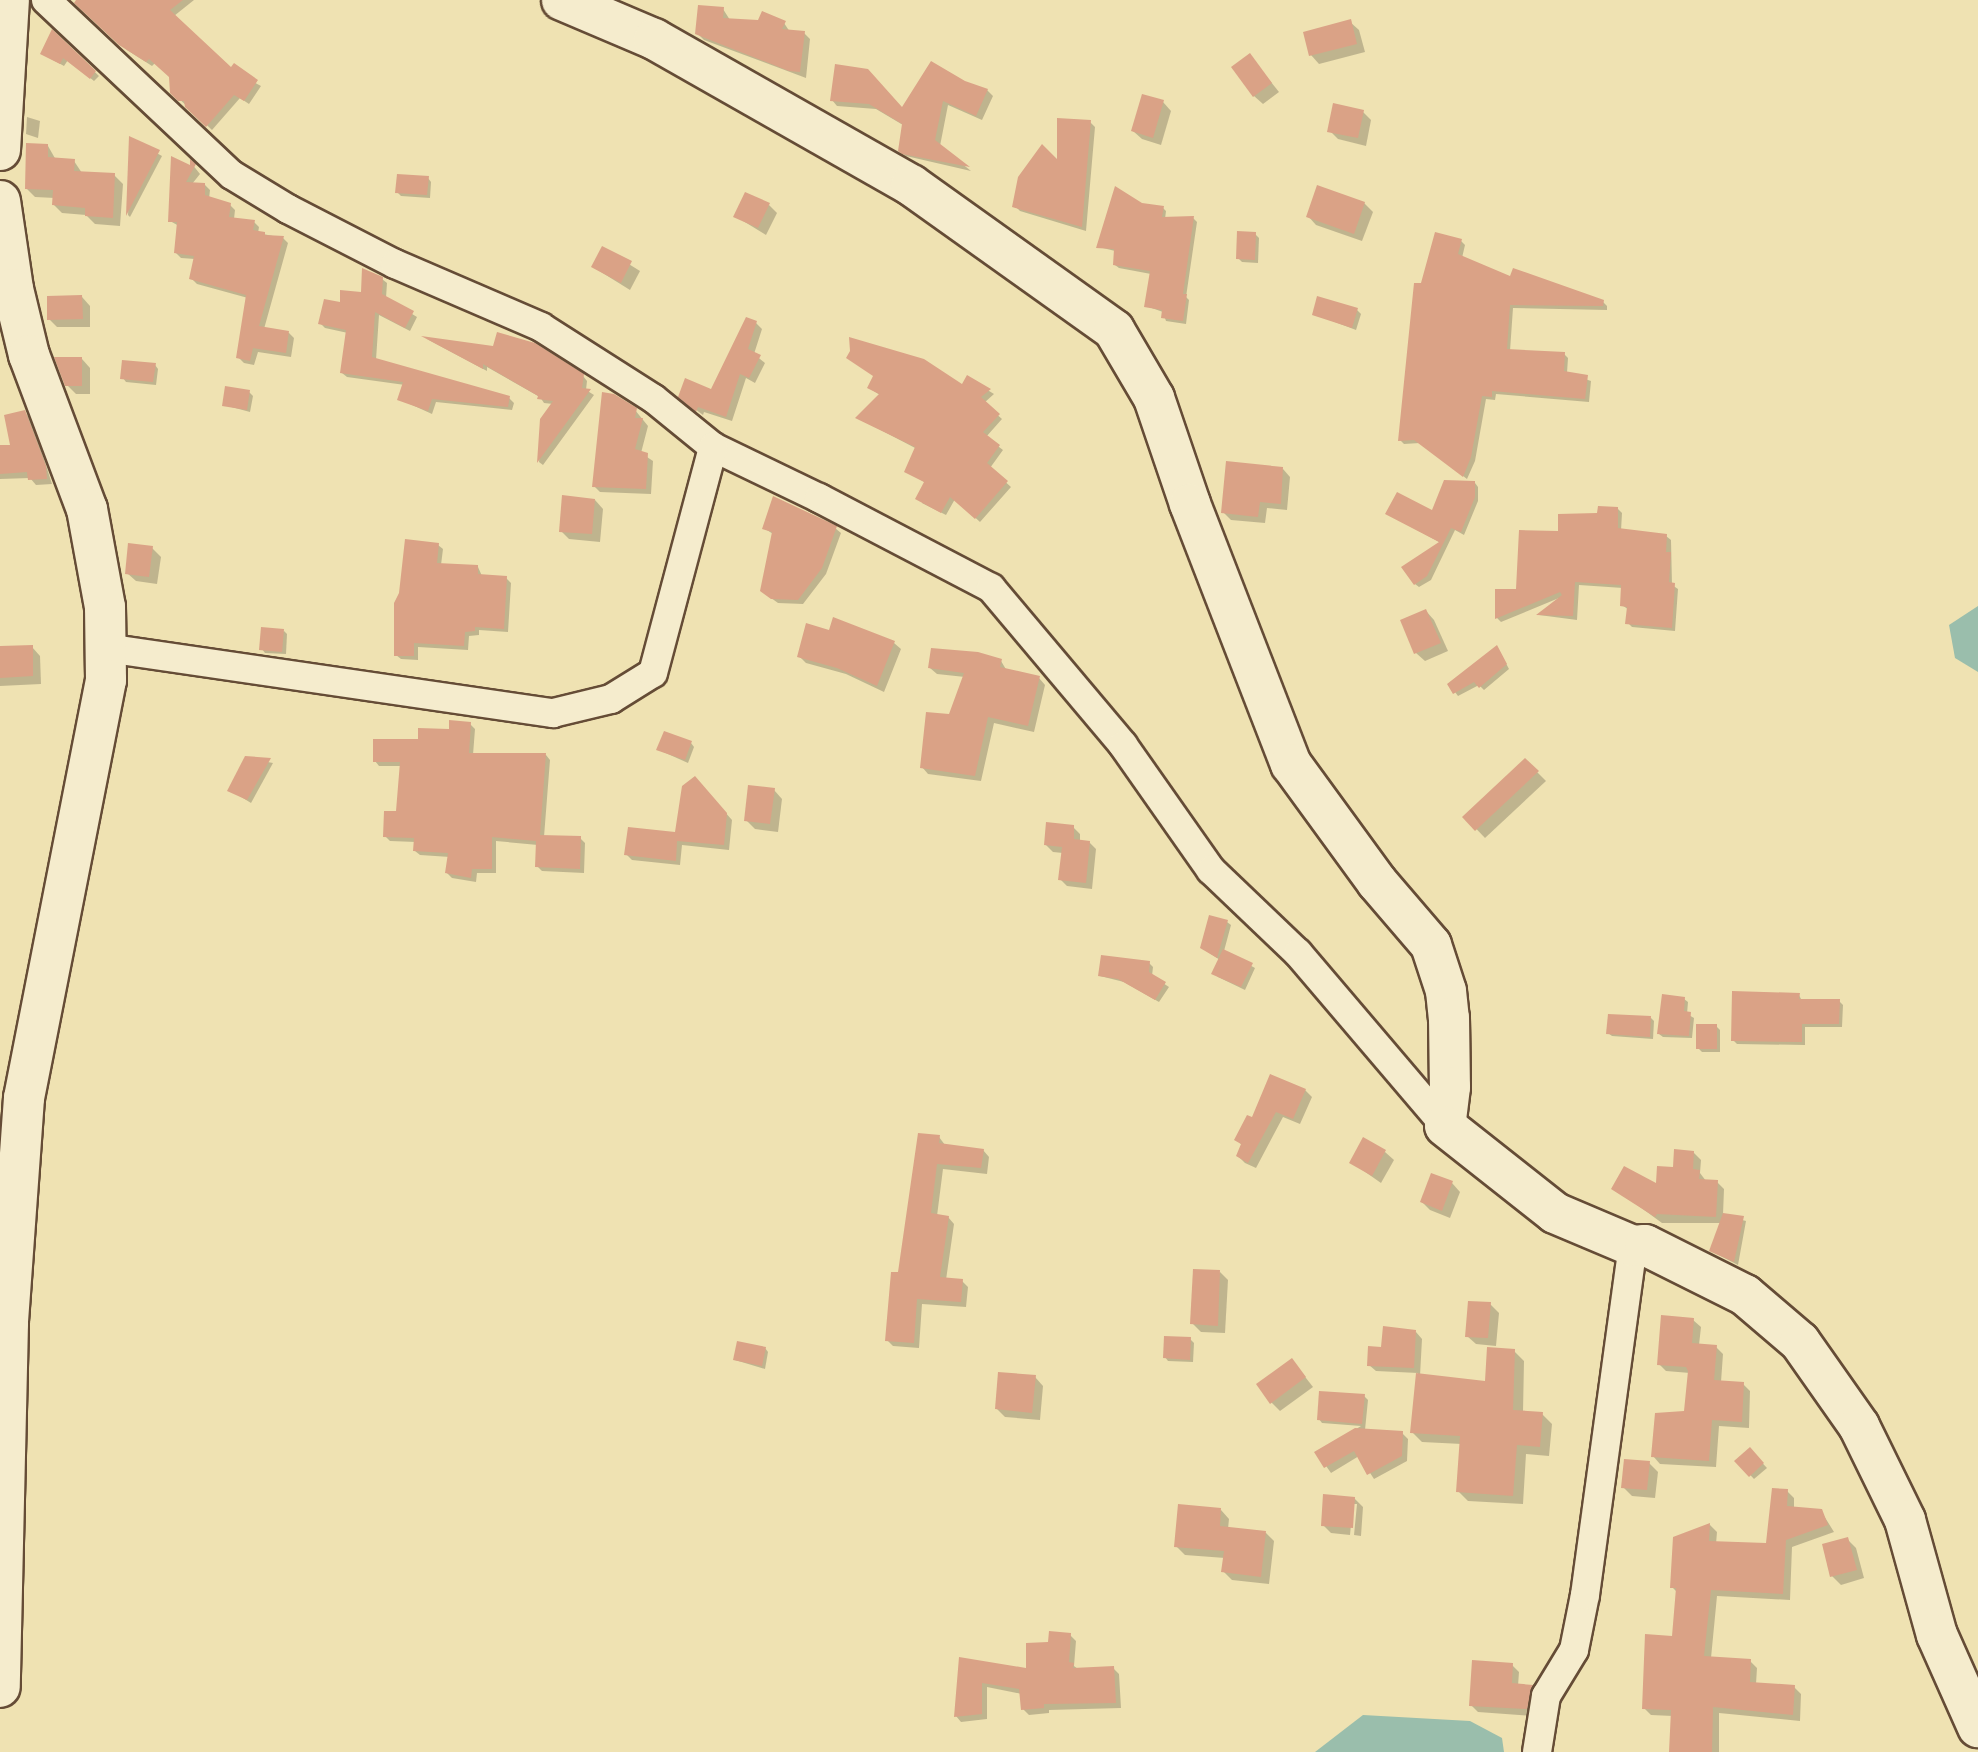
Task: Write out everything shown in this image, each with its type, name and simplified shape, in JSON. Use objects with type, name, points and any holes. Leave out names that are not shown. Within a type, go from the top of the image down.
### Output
[{"type":"main road","points":[[0,150],[9,0]]},
{"type":"main road","points":[[562,0],[616,10],[654,39],[911,185],[1114,330],[1154,398],[1190,504],[1291,764],[1377,882],[1431,945],[1446,991],[1449,1018],[1450,1087],[1445,1126],[1555,1213],[1633,1246],[1645,1245],[1745,1295],[1800,1342],[1859,1426],[1905,1520],[1937,1635],[1978,1727]]},
{"type":"main road","points":[[0,201],[13,289],[29,355],[87,509],[105,607],[106,648],[106,680],[24,1098],[8,1323],[0,1687]]},
{"type":"street","points":[[46,0],[232,175],[288,209],[395,264],[541,327],[654,399],[713,447],[991,588],[1123,745],[1211,870],[1298,953],[1445,1126]]},
{"type":"street","points":[[106,648],[553,713],[611,699],[653,673],[713,447]]},
{"type":"street","points":[[1537,1752],[1546,1696],[1574,1650],[1585,1595],[1633,1246]]},
{"type":"shaded area","points":[[1978,606],[1978,672],[1955,658],[1949,625]]},
{"type":"shaded area","points":[[1363,1715],[1470,1721],[1502,1738],[1504,1752],[1315,1752]]},
{"type":"building","points":[[76,0],[183,0],[170,10],[231,67],[234,63],[258,80],[244,101],[234,95],[206,127],[185,107],[184,101],[178,101],[170,93],[169,77],[149,59],[146,62],[119,45],[74,3]]},
{"type":"building","points":[[698,5],[724,7],[723,18],[758,20],[762,11],[786,21],[782,29],[805,31],[800,72],[789,71],[695,34]]},
{"type":"building","points":[[1351,19],[1357,44],[1309,56],[1303,32]]},
{"type":"building","points":[[52,29],[96,71],[90,79],[63,58],[60,64],[40,54]]},
{"type":"building","points":[[1250,53],[1272,83],[1253,97],[1231,67]]},
{"type":"building","points":[[931,61],[965,81],[988,89],[976,116],[943,101],[935,140],[970,167],[902,154],[898,151],[902,124],[869,104],[830,101],[835,64],[868,69],[902,107]]},
{"type":"building","points":[[1142,94],[1164,100],[1153,138],[1131,131]]},
{"type":"building","points":[[1333,103],[1364,110],[1358,138],[1327,132]]},
{"type":"building","points":[[1057,118],[1091,120],[1082,227],[1012,207],[1018,177],[1042,144],[1057,159]]},
{"type":"building","points":[[129,136],[160,150],[126,216]]},
{"type":"building","points":[[26,143],[48,144],[48,157],[75,159],[74,171],[115,173],[113,218],[85,216],[85,208],[52,205],[53,190],[25,189]]},
{"type":"building","points":[[171,156],[190,165],[190,159],[196,164],[186,182],[205,183],[205,195],[231,203],[229,217],[255,220],[253,230],[265,232],[265,235],[284,236],[259,326],[289,331],[286,353],[253,348],[250,361],[236,358],[246,295],[189,279],[194,256],[174,253],[177,222],[168,222]]},
{"type":"building","points":[[397,174],[429,176],[427,195],[395,193]]},
{"type":"building","points":[[1317,185],[1365,202],[1354,234],[1306,217]]},
{"type":"building","points":[[1115,186],[1142,203],[1164,206],[1162,217],[1194,216],[1183,294],[1187,294],[1183,321],[1161,318],[1162,310],[1144,307],[1150,271],[1113,265],[1114,249],[1096,248]]},
{"type":"building","points":[[745,192],[770,203],[758,228],[733,217]]},
{"type":"building","points":[[1237,231],[1256,232],[1255,260],[1236,259]]},
{"type":"building","points":[[1435,232],[1462,239],[1458,254],[1510,276],[1513,268],[1604,300],[1603,306],[1510,305],[1507,349],[1565,352],[1564,371],[1588,375],[1585,399],[1492,391],[1492,397],[1482,396],[1471,457],[1463,477],[1414,440],[1398,441],[1414,283],[1421,283]]},
{"type":"building","points":[[602,246],[632,261],[621,283],[591,267]]},
{"type":"building","points":[[362,268],[383,277],[382,294],[414,311],[405,328],[375,312],[372,357],[510,396],[508,407],[432,399],[428,411],[397,400],[403,382],[340,373],[346,330],[318,324],[324,299],[340,302],[340,290],[361,292]]},
{"type":"building","points":[[82,295],[83,319],[47,320],[47,296]]},
{"type":"building","points":[[1317,296],[1358,308],[1352,328],[1312,315]]},
{"type":"building","points":[[746,317],[757,321],[748,349],[761,355],[749,378],[740,374],[726,417],[698,407],[696,412],[678,397],[685,378],[711,389]]},
{"type":"building","points":[[497,332],[535,343],[584,374],[582,388],[591,389],[537,463],[540,419],[553,401],[537,399],[538,396],[483,364],[483,369],[421,336],[493,346]]},
{"type":"building","points":[[849,337],[924,359],[962,384],[967,375],[991,389],[981,397],[1000,414],[983,432],[1000,445],[987,463],[1008,481],[975,519],[950,497],[941,513],[915,499],[924,482],[904,472],[915,447],[855,418],[879,394],[867,388],[873,376],[846,358],[850,351]]},
{"type":"building","points":[[54,357],[82,357],[82,386],[65,386]]},
{"type":"building","points":[[122,360],[156,363],[153,382],[120,379]]},
{"type":"building","points":[[225,386],[250,390],[247,410],[222,406]]},
{"type":"building","points":[[602,392],[614,394],[637,408],[635,418],[643,418],[635,449],[648,453],[646,489],[592,487]]},
{"type":"building","points":[[25,410],[46,466],[47,479],[28,480],[27,472],[0,474],[0,445],[10,445],[4,415]]},
{"type":"building","points":[[1226,461],[1283,467],[1281,504],[1260,502],[1258,517],[1221,513]]},
{"type":"building","points":[[1444,480],[1475,481],[1475,497],[1461,532],[1451,528],[1427,576],[1414,585],[1401,567],[1439,542],[1385,514],[1397,492],[1432,510]]},
{"type":"building","points":[[562,495],[595,499],[592,534],[559,532]]},
{"type":"building","points":[[773,496],[837,526],[822,568],[798,600],[771,599],[760,591],[772,532],[762,529]]},
{"type":"building","points":[[1598,506],[1618,507],[1618,528],[1667,534],[1666,552],[1671,552],[1669,582],[1675,583],[1672,628],[1625,624],[1627,607],[1620,606],[1621,585],[1575,582],[1573,616],[1536,615],[1562,595],[1560,592],[1495,619],[1495,589],[1516,589],[1519,530],[1558,531],[1558,514],[1597,513]]},
{"type":"building","points":[[405,539],[439,543],[437,563],[478,565],[478,574],[507,576],[504,629],[475,627],[475,631],[465,632],[464,646],[414,643],[414,656],[394,656],[394,603],[399,593]]},
{"type":"building","points":[[128,543],[153,546],[149,577],[125,574]]},
{"type":"building","points":[[1426,609],[1441,643],[1414,654],[1400,620]]},
{"type":"building","points":[[833,617],[895,641],[877,686],[837,668],[797,657],[806,623],[829,630]]},
{"type":"building","points":[[261,627],[284,629],[282,652],[259,650]]},
{"type":"building","points":[[33,645],[33,676],[0,678],[0,646]]},
{"type":"building","points":[[1497,645],[1507,664],[1479,688],[1474,682],[1453,694],[1447,684]]},
{"type":"building","points":[[931,648],[978,652],[1002,659],[1000,667],[1040,676],[1028,726],[988,717],[975,776],[920,768],[926,712],[949,714],[964,673],[928,668]]},
{"type":"building","points":[[449,720],[471,722],[469,753],[546,753],[540,835],[581,836],[580,869],[535,867],[536,841],[492,837],[492,869],[472,869],[471,878],[445,873],[448,853],[413,851],[414,838],[383,837],[384,811],[396,811],[400,762],[373,762],[373,739],[418,739],[418,728],[449,729]]},
{"type":"building","points":[[664,731],[692,741],[685,760],[656,750]]},
{"type":"building","points":[[245,756],[271,758],[247,800],[227,791]]},
{"type":"building","points":[[1525,758],[1539,771],[1475,831],[1462,817]]},
{"type":"building","points":[[695,776],[727,813],[724,845],[677,841],[676,861],[624,855],[628,827],[675,832],[682,786]]},
{"type":"building","points":[[748,785],[775,788],[770,824],[744,821]]},
{"type":"building","points":[[1046,822],[1074,825],[1074,839],[1090,841],[1086,883],[1058,880],[1062,847],[1044,845]]},
{"type":"building","points":[[1209,915],[1228,920],[1217,958],[1200,948]]},
{"type":"building","points":[[1223,949],[1253,963],[1241,987],[1211,974]]},
{"type":"building","points":[[1101,955],[1150,961],[1149,972],[1166,982],[1155,1000],[1118,979],[1098,976]]},
{"type":"building","points":[[1732,991],[1800,993],[1799,999],[1840,999],[1839,1024],[1802,1024],[1802,1042],[1731,1041]]},
{"type":"building","points":[[1662,994],[1685,997],[1684,1011],[1691,1012],[1689,1036],[1657,1034]]},
{"type":"building","points":[[1608,1014],[1651,1016],[1650,1037],[1606,1034]]},
{"type":"building","points":[[1696,1024],[1717,1024],[1717,1049],[1696,1049]]},
{"type":"building","points":[[1270,1074],[1306,1089],[1293,1119],[1276,1112],[1248,1163],[1236,1156],[1241,1144],[1234,1140],[1247,1115],[1252,1117]]},
{"type":"building","points":[[918,1133],[940,1135],[939,1143],[984,1149],[981,1168],[937,1164],[931,1213],[949,1216],[940,1277],[963,1279],[961,1302],[917,1299],[914,1343],[885,1341],[891,1272],[898,1272]]},
{"type":"building","points":[[1363,1137],[1386,1150],[1372,1176],[1349,1163]]},
{"type":"building","points":[[1674,1149],[1694,1151],[1693,1169],[1700,1170],[1699,1179],[1718,1180],[1716,1217],[1657,1214],[1655,1217],[1611,1189],[1624,1166],[1656,1183],[1657,1166],[1673,1167]]},
{"type":"building","points":[[1431,1173],[1453,1181],[1442,1211],[1420,1202]]},
{"type":"building","points":[[1723,1213],[1744,1216],[1734,1262],[1709,1251]]},
{"type":"building","points":[[1193,1269],[1220,1270],[1218,1326],[1190,1324]]},
{"type":"building","points":[[1468,1301],[1491,1302],[1488,1338],[1465,1337]]},
{"type":"building","points":[[1661,1315],[1694,1318],[1692,1343],[1717,1345],[1714,1380],[1744,1382],[1742,1422],[1712,1420],[1709,1461],[1651,1457],[1655,1413],[1684,1411],[1688,1371],[1686,1367],[1657,1365]]},
{"type":"building","points":[[1383,1326],[1416,1330],[1414,1368],[1367,1366],[1368,1346],[1381,1347]]},
{"type":"building","points":[[1164,1336],[1191,1337],[1190,1360],[1163,1358]]},
{"type":"building","points":[[737,1341],[766,1347],[762,1366],[733,1360]]},
{"type":"building","points":[[1487,1347],[1515,1349],[1513,1410],[1543,1412],[1540,1447],[1517,1445],[1513,1496],[1456,1492],[1460,1436],[1410,1433],[1416,1373],[1485,1381]]},
{"type":"building","points":[[1292,1358],[1306,1377],[1270,1404],[1256,1384]]},
{"type":"building","points":[[998,1372],[1036,1375],[1032,1413],[995,1409]]},
{"type":"building","points":[[1319,1391],[1365,1394],[1362,1424],[1317,1420]]},
{"type":"building","points":[[1355,1428],[1403,1431],[1402,1456],[1367,1475],[1354,1451],[1324,1468],[1314,1452]]},
{"type":"building","points":[[1750,1447],[1764,1463],[1749,1477],[1734,1461]]},
{"type":"building","points":[[1624,1459],[1650,1461],[1647,1490],[1621,1488]]},
{"type":"building","points":[[1772,1488],[1788,1489],[1787,1506],[1822,1509],[1828,1525],[1786,1540],[1783,1594],[1711,1590],[1704,1656],[1751,1659],[1750,1682],[1795,1685],[1793,1715],[1713,1707],[1712,1752],[1669,1752],[1671,1710],[1642,1709],[1645,1634],[1672,1636],[1676,1588],[1670,1588],[1673,1537],[1710,1523],[1709,1541],[1766,1543]]},
{"type":"building","points":[[1323,1494],[1355,1497],[1353,1528],[1321,1526]]},
{"type":"building","points":[[1178,1504],[1221,1508],[1220,1526],[1266,1531],[1261,1577],[1221,1572],[1224,1551],[1174,1547]]},
{"type":"building","points":[[1848,1537],[1857,1570],[1830,1577],[1822,1544]]},
{"type":"building","points":[[1049,1631],[1071,1633],[1069,1662],[1074,1663],[1073,1668],[1114,1666],[1116,1703],[1044,1704],[1044,1708],[1021,1710],[1019,1689],[982,1683],[982,1714],[954,1717],[959,1657],[1026,1668],[1026,1643],[1048,1642]]},
{"type":"building","points":[[1472,1660],[1513,1663],[1512,1683],[1533,1685],[1527,1709],[1469,1706]]}]
